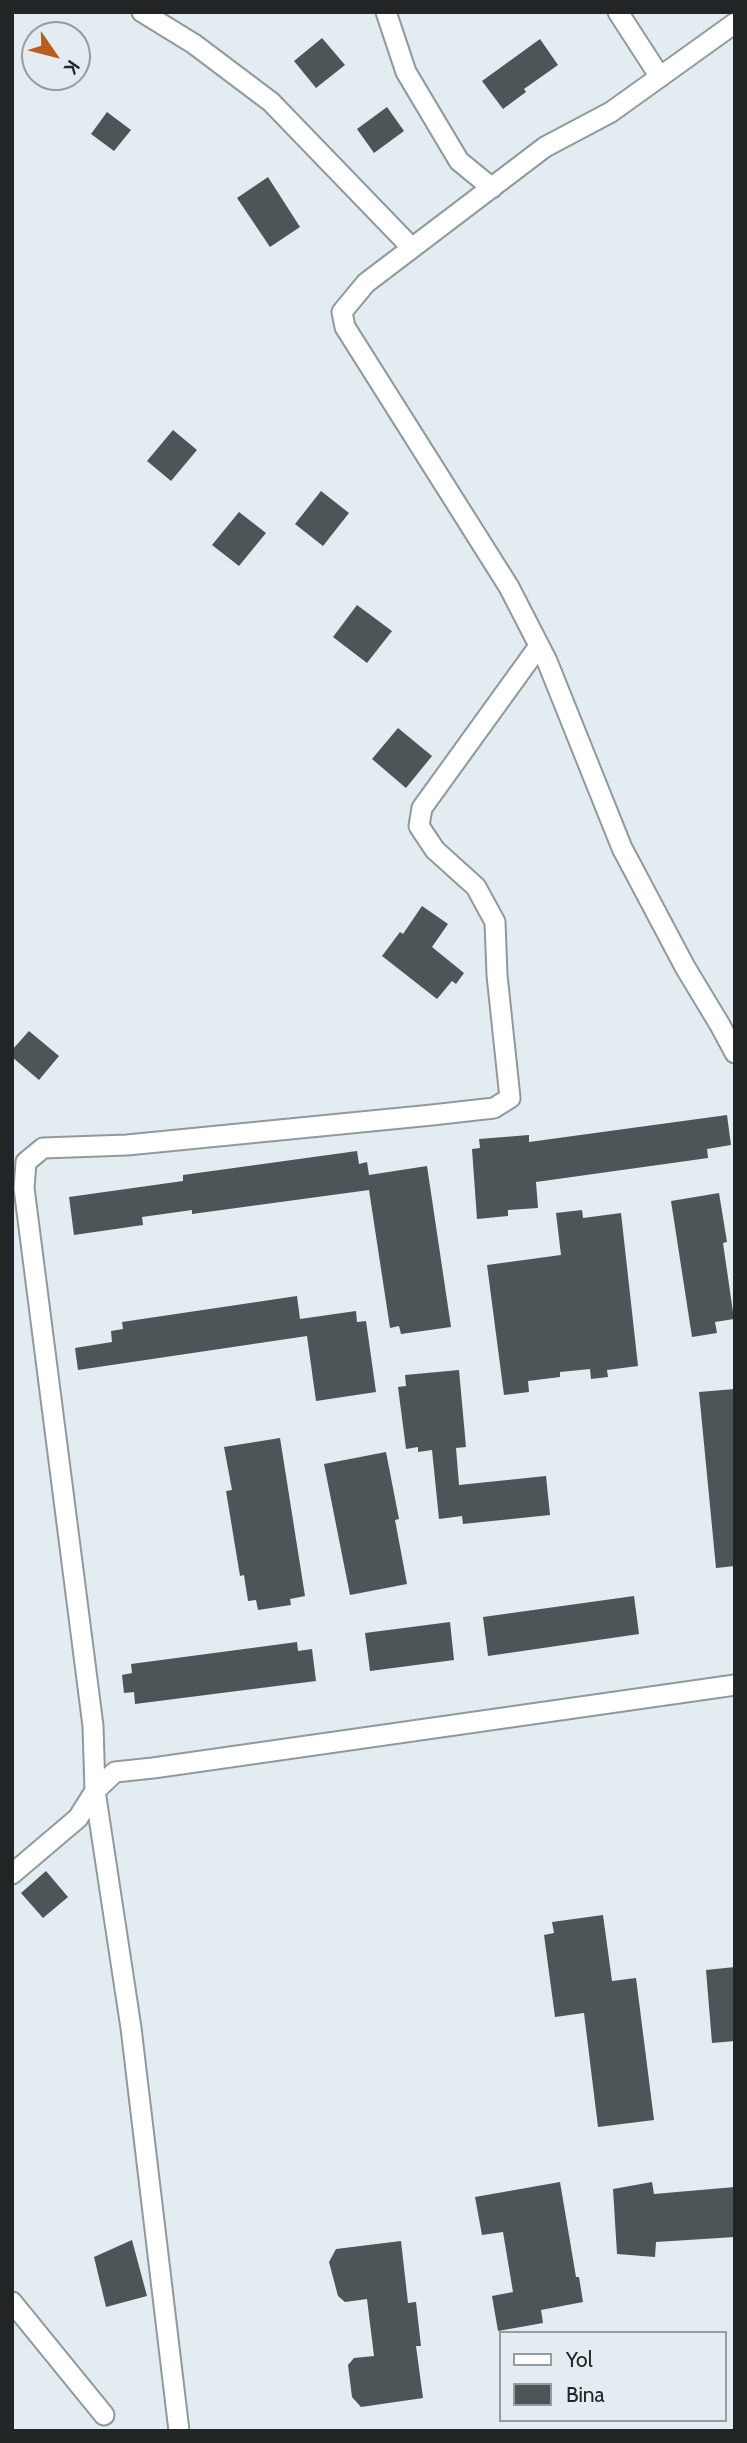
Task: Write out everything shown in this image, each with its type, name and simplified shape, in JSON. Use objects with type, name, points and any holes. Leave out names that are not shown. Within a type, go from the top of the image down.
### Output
[{"type":"street","points":[[142,12],[194,44],[271,102],[412,248]]},
{"type":"street","points":[[386,12],[407,72],[459,161],[492,188]]},
{"type":"street","points":[[618,12],[660,77]]},
{"type":"street","points":[[735,23],[611,111],[545,147],[366,283],[342,312],[345,327],[509,587],[539,646],[622,848],[685,967],[735,1053]]},
{"type":"street","points":[[179,2431],[131,2028],[95,1791],[93,1726],[24,1188],[26,1162],[43,1148],[127,1145],[432,1115],[494,1108],[510,1098],[497,975],[495,922],[476,887],[435,850],[419,826],[422,808],[539,646]]},
{"type":"street","points":[[12,1874],[78,1818],[95,1791],[115,1772],[735,1685]]},
{"type":"street","points":[[12,2302],[104,2415]]},
{"type":"building","points":[[322,38],[345,65],[316,88],[294,61]]},
{"type":"building","points":[[540,39],[558,65],[524,89],[526,92],[503,109],[482,81]]},
{"type":"building","points":[[387,107],[404,131],[374,153],[357,129]]},
{"type":"building","points":[[107,112],[131,130],[114,151],[91,134]]},
{"type":"building","points":[[268,177],[300,227],[270,247],[237,198]]},
{"type":"building","points":[[173,430],[197,450],[171,481],[147,461]]},
{"type":"building","points":[[321,491],[349,513],[323,546],[295,524]]},
{"type":"building","points":[[239,512],[266,533],[239,566],[212,545]]},
{"type":"building","points":[[357,605],[392,631],[367,663],[333,637]]},
{"type":"building","points":[[398,728],[432,756],[406,788],[372,759]]},
{"type":"building","points":[[422,906],[448,924],[432,947],[464,973],[456,984],[452,981],[437,999],[382,956],[400,932],[403,934]]},
{"type":"building","points":[[29,1031],[59,1056],[39,1080],[12,1057],[12,1050]]},
{"type":"building","points":[[727,1115],[731,1145],[707,1149],[708,1158],[536,1182],[538,1208],[508,1210],[508,1216],[477,1219],[472,1149],[480,1148],[479,1139],[529,1135],[529,1142]]},
{"type":"building","points":[[357,1151],[359,1164],[367,1162],[369,1175],[427,1166],[451,1327],[401,1334],[399,1326],[390,1328],[369,1190],[192,1214],[192,1210],[142,1217],[143,1225],[74,1235],[69,1197],[183,1181],[183,1175]]},
{"type":"building","points":[[719,1193],[727,1242],[723,1243],[734,1319],[715,1322],[717,1333],[692,1337],[671,1201]]},
{"type":"building","points":[[582,1210],[583,1218],[621,1213],[638,1366],[607,1370],[608,1377],[591,1379],[590,1369],[560,1372],[560,1377],[528,1381],[529,1392],[504,1395],[487,1265],[561,1255],[556,1213]]},
{"type":"building","points":[[297,1296],[300,1319],[356,1311],[357,1322],[366,1321],[376,1392],[316,1401],[307,1336],[78,1370],[75,1348],[112,1342],[111,1331],[123,1329],[122,1322]]},
{"type":"building","points":[[459,1370],[466,1447],[456,1448],[459,1485],[546,1476],[550,1515],[463,1524],[462,1516],[439,1519],[432,1450],[418,1452],[418,1447],[406,1449],[398,1387],[406,1386],[405,1375]]},
{"type":"building","points":[[735,1389],[735,1566],[716,1568],[699,1392]]},
{"type":"building","points":[[280,1438],[305,1596],[290,1599],[291,1605],[258,1610],[256,1600],[248,1601],[244,1575],[240,1576],[226,1491],[232,1490],[224,1447]]},
{"type":"building","points":[[386,1452],[399,1519],[395,1520],[407,1584],[350,1595],[324,1464]]},
{"type":"building","points":[[634,1596],[639,1634],[488,1656],[483,1617]]},
{"type":"building","points":[[450,1622],[454,1660],[370,1671],[365,1633]]},
{"type":"building","points":[[297,1642],[298,1651],[312,1649],[316,1681],[135,1704],[134,1692],[124,1693],[122,1675],[132,1673],[131,1664]]},
{"type":"building","points":[[46,1871],[68,1897],[43,1918],[21,1893]]},
{"type":"building","points":[[603,1915],[612,1981],[636,1978],[654,2120],[598,2127],[584,2013],[555,2017],[544,1935],[554,1933],[552,1922]]},
{"type":"building","points":[[735,1967],[735,2041],[712,2043],[706,1970]]},
{"type":"building","points":[[560,2182],[576,2277],[579,2277],[583,2302],[541,2310],[543,2323],[498,2331],[492,2296],[513,2292],[503,2232],[482,2235],[475,2197]]},
{"type":"building","points":[[652,2182],[654,2194],[735,2187],[735,2237],[656,2242],[655,2257],[617,2254],[613,2189]]},
{"type":"building","points":[[132,2240],[147,2296],[106,2307],[94,2257]]},
{"type":"building","points":[[401,2241],[408,2303],[416,2302],[421,2346],[416,2346],[423,2398],[361,2407],[352,2397],[348,2365],[354,2358],[374,2356],[367,2299],[345,2302],[338,2296],[329,2262],[336,2249]]}]
